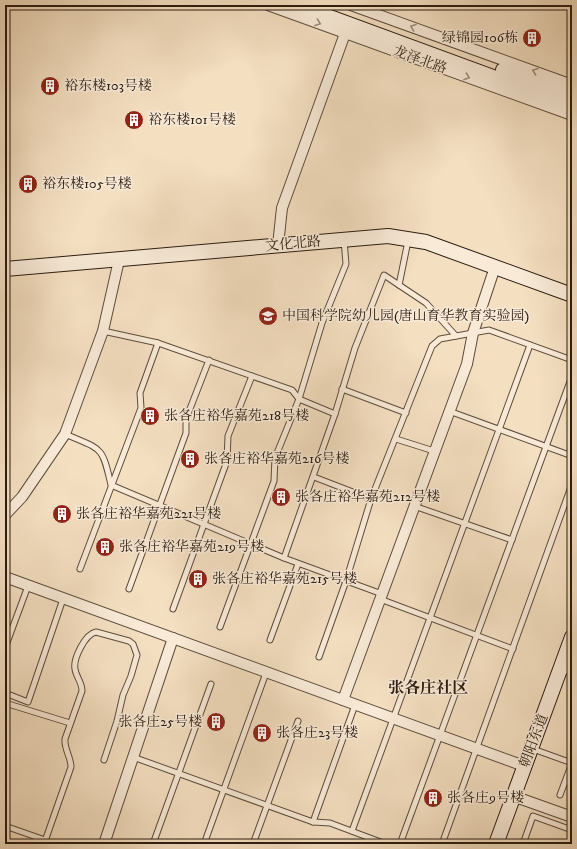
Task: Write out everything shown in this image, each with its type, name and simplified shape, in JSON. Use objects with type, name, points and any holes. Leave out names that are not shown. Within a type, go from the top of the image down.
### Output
[{"type":"main road","name":"龙泽北路","points":[[297,5],[347,28],[572,106]]},
{"type":"main road","name":"龙泽北路","points":[[323,5],[572,95]]},
{"type":"main road","name":"文化北路","points":[[5,269],[388,236],[409,238],[426,242],[572,295]]},
{"type":"main road","name":"朝阳东道","points":[[496,844],[524,766],[566,671],[572,637]]},
{"type":"street","name":"龙泽北路","points":[[268,5],[347,28],[572,115]]},
{"type":"street","name":"龙泽北路","points":[[351,5],[375,11],[572,85]]},
{"type":"street","points":[[278,245],[282,208],[347,28]]},
{"type":"street","points":[[5,515],[22,497],[65,434],[103,331],[119,260]]},
{"type":"street","points":[[343,700],[467,364],[472,333],[495,267]]},
{"type":"street","points":[[5,577],[524,766]]},
{"type":"street","points":[[104,844],[173,638]]},
{"type":"street","points":[[513,796],[572,817]]},
{"type":"lane","points":[[398,285],[409,238]]},
{"type":"lane","points":[[220,627],[274,481],[275,458],[299,399],[322,323],[346,264],[344,239]]},
{"type":"lane","points":[[284,558],[314,477],[355,348],[384,275],[426,303],[456,336]]},
{"type":"lane","points":[[319,657],[346,581],[371,499],[432,346],[440,339],[489,330],[572,360]]},
{"type":"lane","points":[[103,331],[158,343],[292,390],[299,399],[335,414]]},
{"type":"lane","points":[[80,569],[141,408],[140,393],[158,343]]},
{"type":"lane","points":[[352,832],[530,345]]},
{"type":"lane","points":[[129,589],[158,505],[186,433],[186,419],[208,360]]},
{"type":"lane","points":[[173,609],[227,461],[228,436],[252,376]]},
{"type":"lane","points":[[400,844],[572,376]]},
{"type":"lane","points":[[342,389],[406,413]]},
{"type":"lane","points":[[449,411],[572,456]]},
{"type":"lane","points":[[65,434],[99,448],[106,460],[111,485]]},
{"type":"lane","points":[[396,439],[434,451]]},
{"type":"lane","points":[[314,477],[371,499]]},
{"type":"lane","points":[[442,844],[572,484]]},
{"type":"lane","points":[[111,485],[298,564],[346,581],[430,618],[513,648]]},
{"type":"lane","points":[[414,506],[512,540]]},
{"type":"lane","points":[[270,640],[298,564]]},
{"type":"lane","points":[[5,648],[28,586]]},
{"type":"lane","points":[[5,693],[28,702],[63,599]]},
{"type":"lane","points":[[5,826],[45,842],[71,767],[71,761],[64,746],[70,723],[82,691],[82,684],[75,672],[75,664],[88,636],[92,633],[100,633],[133,644],[137,655],[131,676],[123,695],[117,721],[104,760]]},
{"type":"lane","points":[[204,844],[266,673]]},
{"type":"lane","points":[[153,844],[211,684]]},
{"type":"lane","points":[[5,703],[70,723]]},
{"type":"lane","points":[[313,822],[355,705]]},
{"type":"lane","points":[[253,844],[298,721]]},
{"type":"lane","points":[[532,749],[572,763],[560,795]]},
{"type":"lane","points":[[133,757],[313,822],[330,823],[386,844]]},
{"type":"lane","points":[[523,844],[533,816],[572,830]]},
{"type":"place","name":"绿锦园106栋","points":[[532,38]]},
{"type":"place","name":"裕东楼103号楼","points":[[50,86]]},
{"type":"place","name":"裕东楼101号楼","points":[[134,120]]},
{"type":"place","name":"裕东楼105号楼","points":[[28,184]]},
{"type":"place","name":"中国科学院幼儿园(唐山育华教育实验园)","points":[[268,316]]},
{"type":"place","name":"张各庄裕华嘉苑218号楼","points":[[150,416]]},
{"type":"place","name":"张各庄裕华嘉苑216号楼","points":[[190,459]]},
{"type":"place","name":"张各庄裕华嘉苑212号楼","points":[[281,497]]},
{"type":"place","name":"张各庄裕华嘉苑221号楼","points":[[62,514]]},
{"type":"place","name":"张各庄裕华嘉苑219号楼","points":[[105,547]]},
{"type":"place","name":"张各庄裕华嘉苑215号楼","points":[[198,579]]},
{"type":"place","name":"张各庄25号楼","points":[[216,722]]},
{"type":"place","name":"张各庄23号楼","points":[[262,733]]},
{"type":"place","name":"张各庄9号楼","points":[[433,798]]},
{"type":"district","name":"张各庄社区","points":[[428,688]]}]
